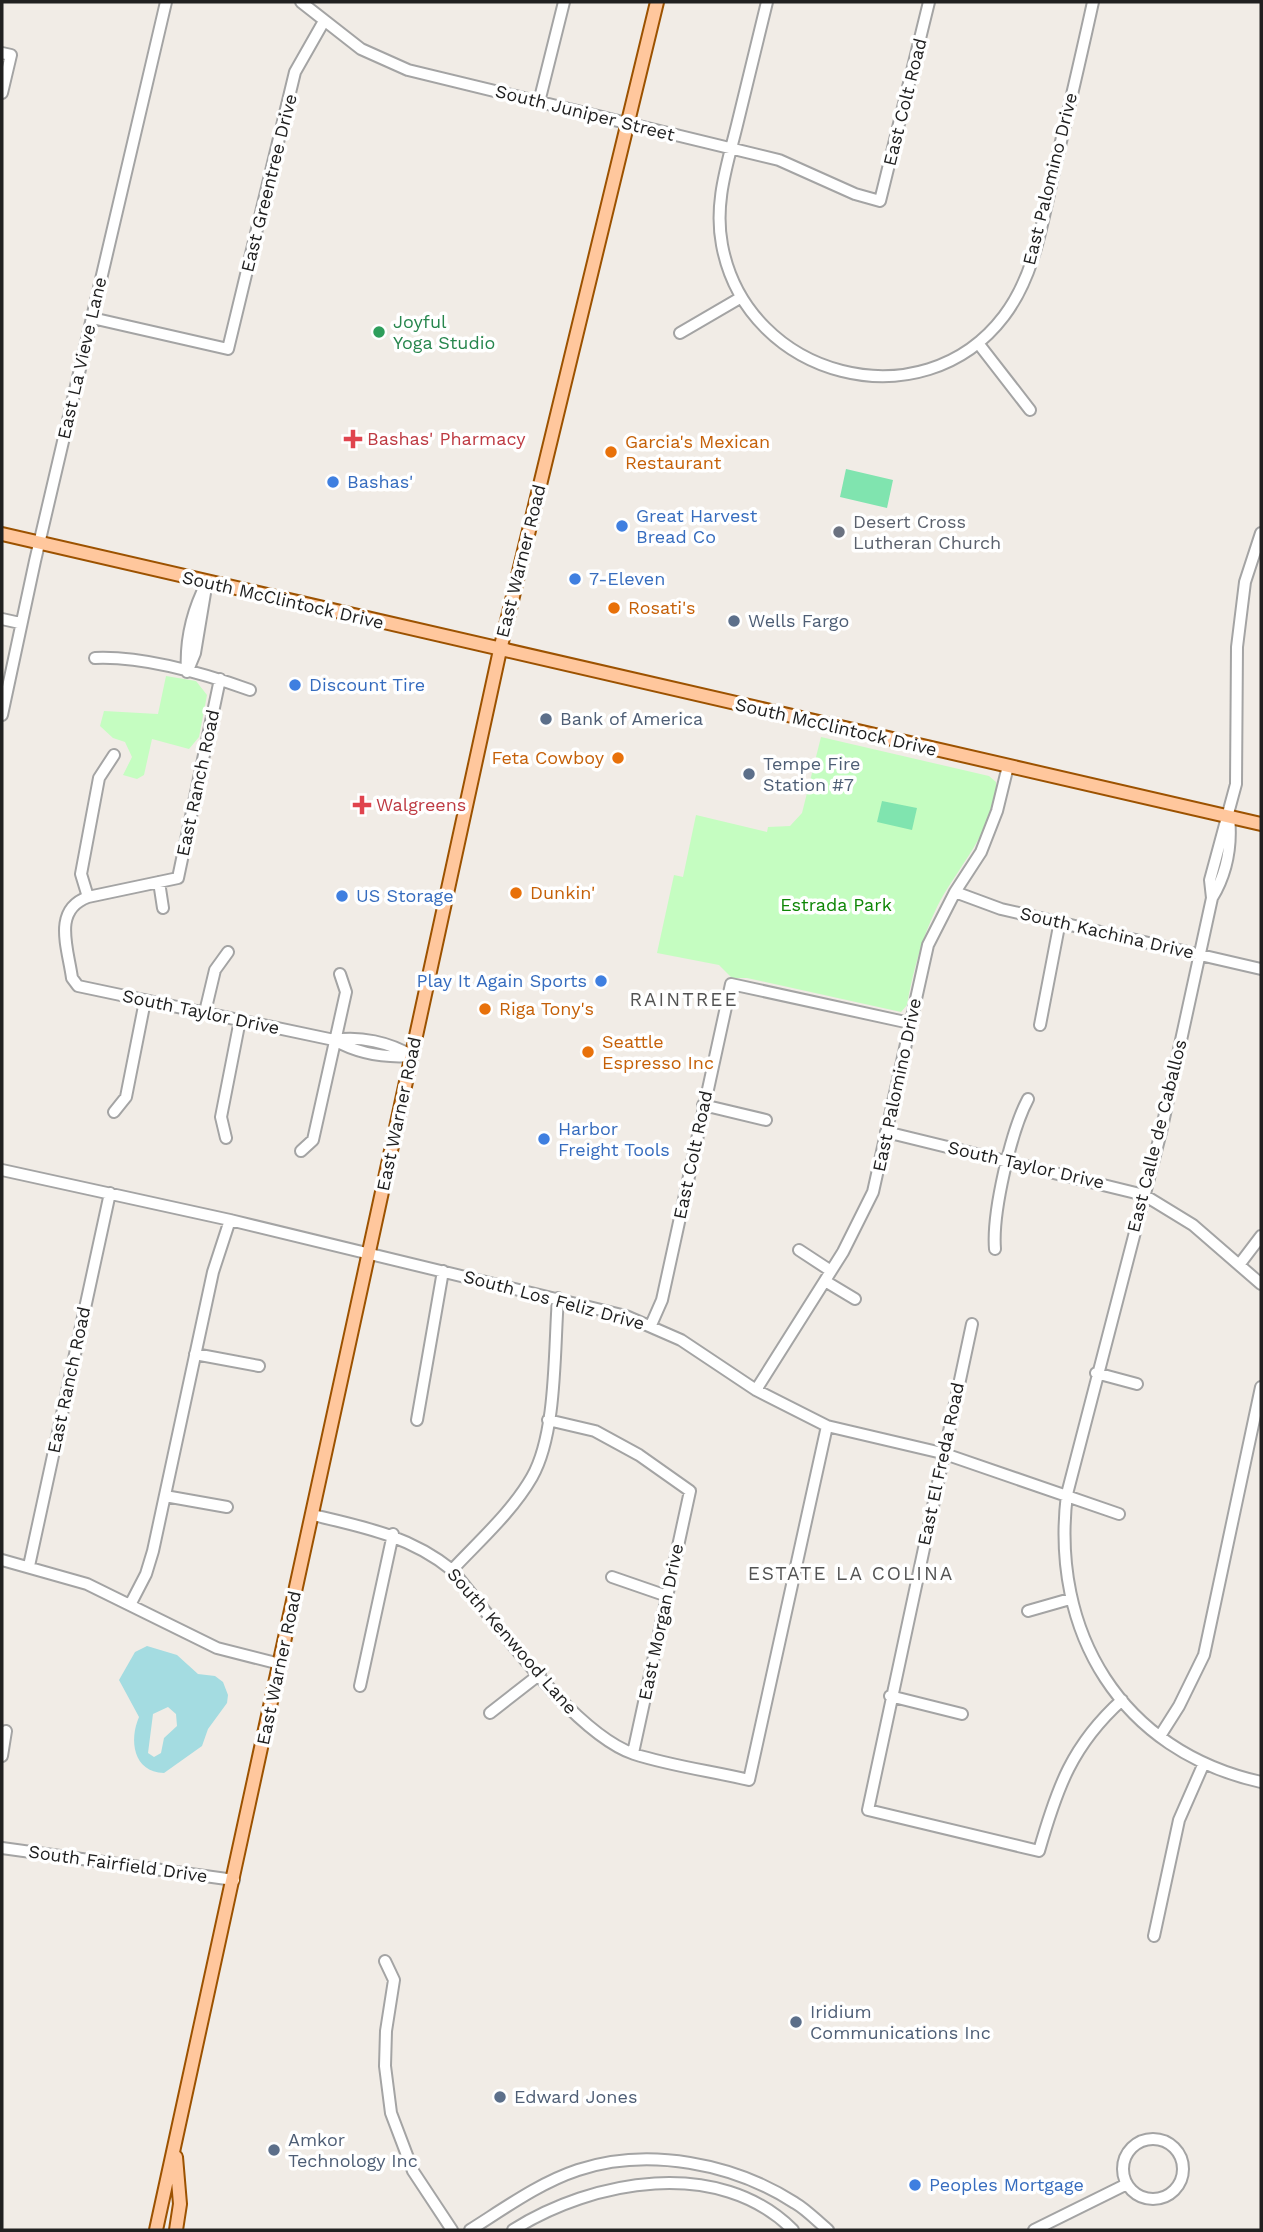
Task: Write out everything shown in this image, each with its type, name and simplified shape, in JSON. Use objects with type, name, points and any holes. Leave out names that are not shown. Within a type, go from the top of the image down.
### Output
[{"type":"main road","name":"East Warner Road","points":[[156,2230],[500,650],[657,2]]},
{"type":"main road","name":"South McClintock Drive","points":[[2,534],[1261,824]]},
{"type":"main road","points":[[175,2143],[180,2204],[176,2230]]},
{"type":"street","name":"East La Vieve Lane","points":[[2,715],[20,623],[166,2]]},
{"type":"street","name":"South Juniper Street","points":[[301,2],[361,48],[394,65],[779,160],[855,194],[880,201]]},
{"type":"street","points":[[539,102],[564,2]]},
{"type":"street","name":"East Palomino Drive","points":[[767,2],[719,200],[722,246],[740,298],[765,329],[796,355],[837,370],[873,376],[905,374],[943,363],[978,343],[1003,317],[1022,289],[1037,243],[1093,2]]},
{"type":"street","name":"East Colt Road","points":[[880,201],[929,2]]},
{"type":"street","name":"East Greentree Drive","points":[[92,318],[228,349],[295,72],[324,22]]},
{"type":"street","points":[[2,93],[6,54]]},
{"type":"street","points":[[680,332],[740,298]]},
{"type":"street","points":[[978,343],[1030,410]]},
{"type":"street","points":[[1229,817],[1236,768],[1237,647],[1245,582],[1261,533]]},
{"type":"street","points":[[187,672],[195,653],[206,603],[206,582]]},
{"type":"street","points":[[2,619],[20,623]]},
{"type":"street","points":[[95,659],[114,657],[220,679],[250,690]]},
{"type":"street","name":"East Ranch Road","points":[[88,897],[178,878],[220,679]]},
{"type":"street","points":[[88,897],[81,874],[99,778],[114,755]]},
{"type":"street","name":"East Palomino Drive","points":[[756,1390],[862,1219],[873,1192],[928,945],[955,892],[981,852],[997,811],[1008,766]]},
{"type":"street","name":"East Calle de Caballos","points":[[1229,817],[1231,839],[1222,881],[1212,898],[1171,1090],[1067,1494],[1062,1550],[1070,1599],[1086,1647],[1122,1700],[1160,1736],[1204,1763],[1261,1782]]},
{"type":"street","points":[[159,882],[163,908]]},
{"type":"street","name":"South Kachina Drive","points":[[955,892],[1001,909],[1261,969]]},
{"type":"street","name":"South Taylor Drive","points":[[88,897],[70,906],[64,919],[72,978],[78,986],[334,1040],[349,1049],[392,1057],[412,1056]]},
{"type":"street","points":[[1040,1025],[1060,921]]},
{"type":"street","points":[[205,1012],[215,970],[228,951]]},
{"type":"street","points":[[300,1151],[313,1140],[345,992],[340,974]]},
{"type":"street","name":"East Colt Road","points":[[651,1325],[662,1300],[731,984],[910,1023]]},
{"type":"street","points":[[114,1112],[126,1097],[145,1001]]},
{"type":"street","points":[[226,1138],[221,1117],[240,1020]]},
{"type":"street","points":[[995,1249],[993,1228],[1019,1116],[1028,1098]]},
{"type":"street","points":[[704,1105],[766,1120]]},
{"type":"street","name":"South Taylor Drive","points":[[886,1132],[1144,1195],[1194,1225],[1261,1284]]},
{"type":"street","name":"South Los Feliz Drive","points":[[2,1170],[230,1220],[558,1298],[651,1325],[699,1351],[756,1390],[827,1426],[942,1453],[1119,1514]]},
{"type":"street","name":"East Ranch Road","points":[[29,1566],[110,1193]]},
{"type":"street","points":[[131,1603],[146,1574],[213,1272],[230,1220]]},
{"type":"street","points":[[1239,1265],[1261,1236]]},
{"type":"street","points":[[799,1250],[855,1299]]},
{"type":"street","points":[[417,1420],[443,1271]]},
{"type":"street","points":[[452,1570],[513,1504],[532,1477],[544,1451],[558,1298]]},
{"type":"street","name":"East El Freda Road","points":[[972,1324],[867,1810],[1039,1851],[1055,1795],[1075,1753],[1098,1721],[1122,1700]]},
{"type":"street","points":[[195,1354],[259,1366]]},
{"type":"street","points":[[1096,1373],[1137,1384]]},
{"type":"street","points":[[1160,1736],[1179,1706],[1204,1655],[1261,1387]]},
{"type":"street","name":"East Morgan Drive","points":[[548,1420],[594,1431],[639,1455],[690,1491],[633,1753]]},
{"type":"street","name":"South Kenwood Lane","points":[[313,1515],[393,1534],[435,1556],[452,1570],[566,1706],[594,1731],[633,1753],[749,1780],[827,1426]]},
{"type":"street","points":[[165,1496],[227,1507]]},
{"type":"street","points":[[360,1686],[393,1534]]},
{"type":"street","points":[[2,1560],[87,1584],[131,1603],[217,1648],[280,1664]]},
{"type":"street","points":[[612,1577],[667,1596]]},
{"type":"street","points":[[1028,1611],[1070,1599]]},
{"type":"street","points":[[490,1713],[540,1674]]},
{"type":"street","points":[[890,1696],[962,1714]]},
{"type":"street","points":[[2,1756],[6,1731]]},
{"type":"street","points":[[1154,1936],[1180,1820],[1204,1763]]},
{"type":"street","name":"South Fairfield Drive","points":[[2,1848],[234,1881]]},
{"type":"street","points":[[386,1961],[394,1980],[386,2031],[385,2066],[391,2113],[413,2171],[452,2230]]},
{"type":"street","points":[[1160,2140],[1176,2150],[1181,2158],[1182,2178],[1170,2194],[1151,2199],[1133,2192],[1127,2184],[1124,2165],[1132,2148],[1140,2142],[1160,2140]]},
{"type":"street","points":[[470,2230],[551,2181],[608,2162],[631,2160],[683,2162],[738,2176],[796,2203],[828,2230]]},
{"type":"street","points":[[513,2230],[575,2198],[607,2189],[653,2184],[704,2186],[732,2194],[783,2220],[793,2230]]},
{"type":"street","points":[[1034,2230],[1127,2184]]},
{"type":"green space","points":[[846,469],[893,480],[887,508],[840,497]]},
{"type":"green space","points":[[166,676],[196,681],[207,695],[199,737],[189,749],[152,739],[144,775],[137,779],[123,775],[132,757],[125,742],[113,738],[100,726],[104,711],[158,714]]},
{"type":"green space","name":"Estrada Park","points":[[821,737],[989,776],[996,782],[995,798],[983,831],[932,919],[919,955],[907,1005],[901,1012],[747,978],[732,978],[719,965],[657,953],[674,875],[683,877],[696,815],[767,832],[768,827],[790,826],[802,813]]},
{"type":"green space","points":[[882,801],[917,808],[912,830],[877,822]]},
{"type":"water","points":[[147,1646],[177,1655],[198,1674],[215,1676],[223,1682],[228,1695],[227,1703],[208,1729],[202,1746],[164,1773],[146,1767],[140,1761],[134,1745],[139,1717],[119,1680],[135,1652]],"holes":[[[168,1707],[176,1714],[177,1726],[164,1738],[161,1753],[154,1757],[148,1753],[153,1714]]]},
{"type":"place","name":"Joyful Yoga Studio","points":[[379,332]]},
{"type":"place","name":"Bashas' Pharmacy","points":[[353,439]]},
{"type":"place","name":"Garcia's Mexican Restaurant","points":[[611,452]]},
{"type":"place","name":"Bashas'","points":[[333,482]]},
{"type":"place","name":"Great Harvest Bread Co","points":[[622,526]]},
{"type":"place","name":"Desert Cross Lutheran Church","points":[[839,532]]},
{"type":"place","name":"7-Eleven","points":[[575,579]]},
{"type":"place","name":"Rosati's","points":[[614,608]]},
{"type":"place","name":"Wells Fargo","points":[[734,621]]},
{"type":"place","name":"Discount Tire","points":[[295,685]]},
{"type":"place","name":"Bank of America","points":[[546,719]]},
{"type":"place","name":"Feta Cowboy","points":[[618,758]]},
{"type":"place","name":"Tempe Fire Station #7","points":[[749,774]]},
{"type":"place","name":"Walgreens","points":[[362,805]]},
{"type":"place","name":"Dunkin'","points":[[516,893]]},
{"type":"place","name":"US Storage","points":[[342,896]]},
{"type":"place","name":"Play It Again Sports","points":[[601,981]]},
{"type":"place","name":"Riga Tony's","points":[[485,1009]]},
{"type":"place","name":"Seattle Espresso Inc","points":[[588,1052]]},
{"type":"place","name":"Harbor Freight Tools","points":[[544,1139]]},
{"type":"place","name":"Iridium Communications Inc","points":[[796,2022]]},
{"type":"place","name":"Edward Jones","points":[[500,2097]]},
{"type":"place","name":"Amkor Technology Inc","points":[[274,2150]]},
{"type":"place","name":"Peoples Mortgage","points":[[915,2185]]},
{"type":"district","name":"RAINTREE","points":[[684,999]]},
{"type":"district","name":"ESTATE LA COLINA","points":[[851,1573]]}]
